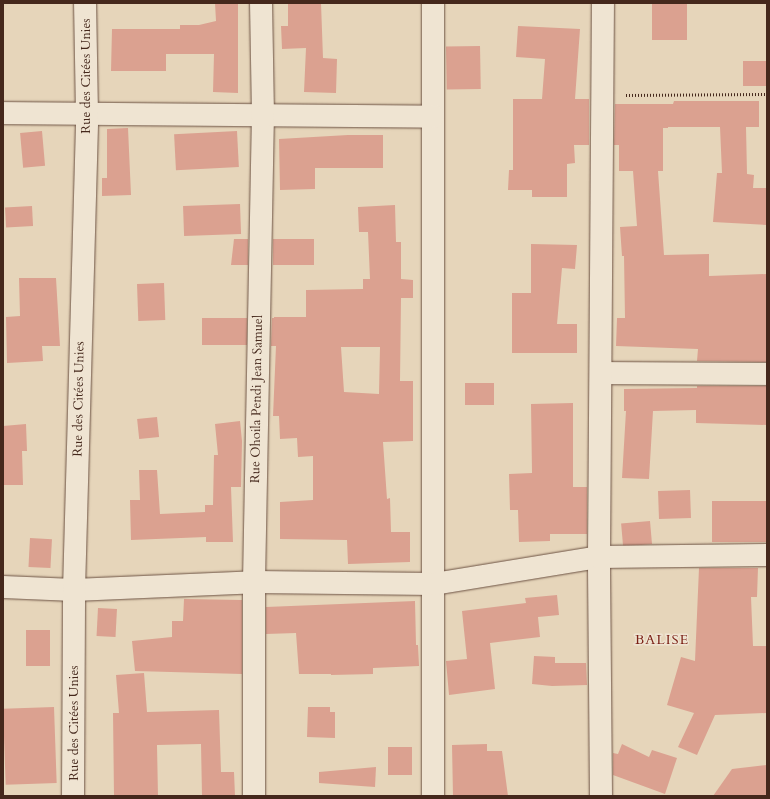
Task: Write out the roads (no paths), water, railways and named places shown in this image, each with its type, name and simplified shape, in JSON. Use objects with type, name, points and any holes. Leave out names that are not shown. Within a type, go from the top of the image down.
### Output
[{"type":"street","name":"Rue des Citées Unies","points":[[73,796],[74,590],[87,114],[85,3]]},
{"type":"street","name":"Rue Ohoila Pendi Jean Samuel","points":[[254,796],[254,582],[263,116],[261,3]]},
{"type":"street","points":[[433,3],[434,796]]},
{"type":"street","points":[[601,796],[599,557],[602,373],[603,3]]},
{"type":"street","points":[[3,113],[433,117]]},
{"type":"street","points":[[602,373],[767,374]]},
{"type":"street","points":[[3,588],[74,590],[254,582],[434,584],[599,557],[767,556]]},
{"type":"district","name":"BALISE","points":[[662,640]]}]
